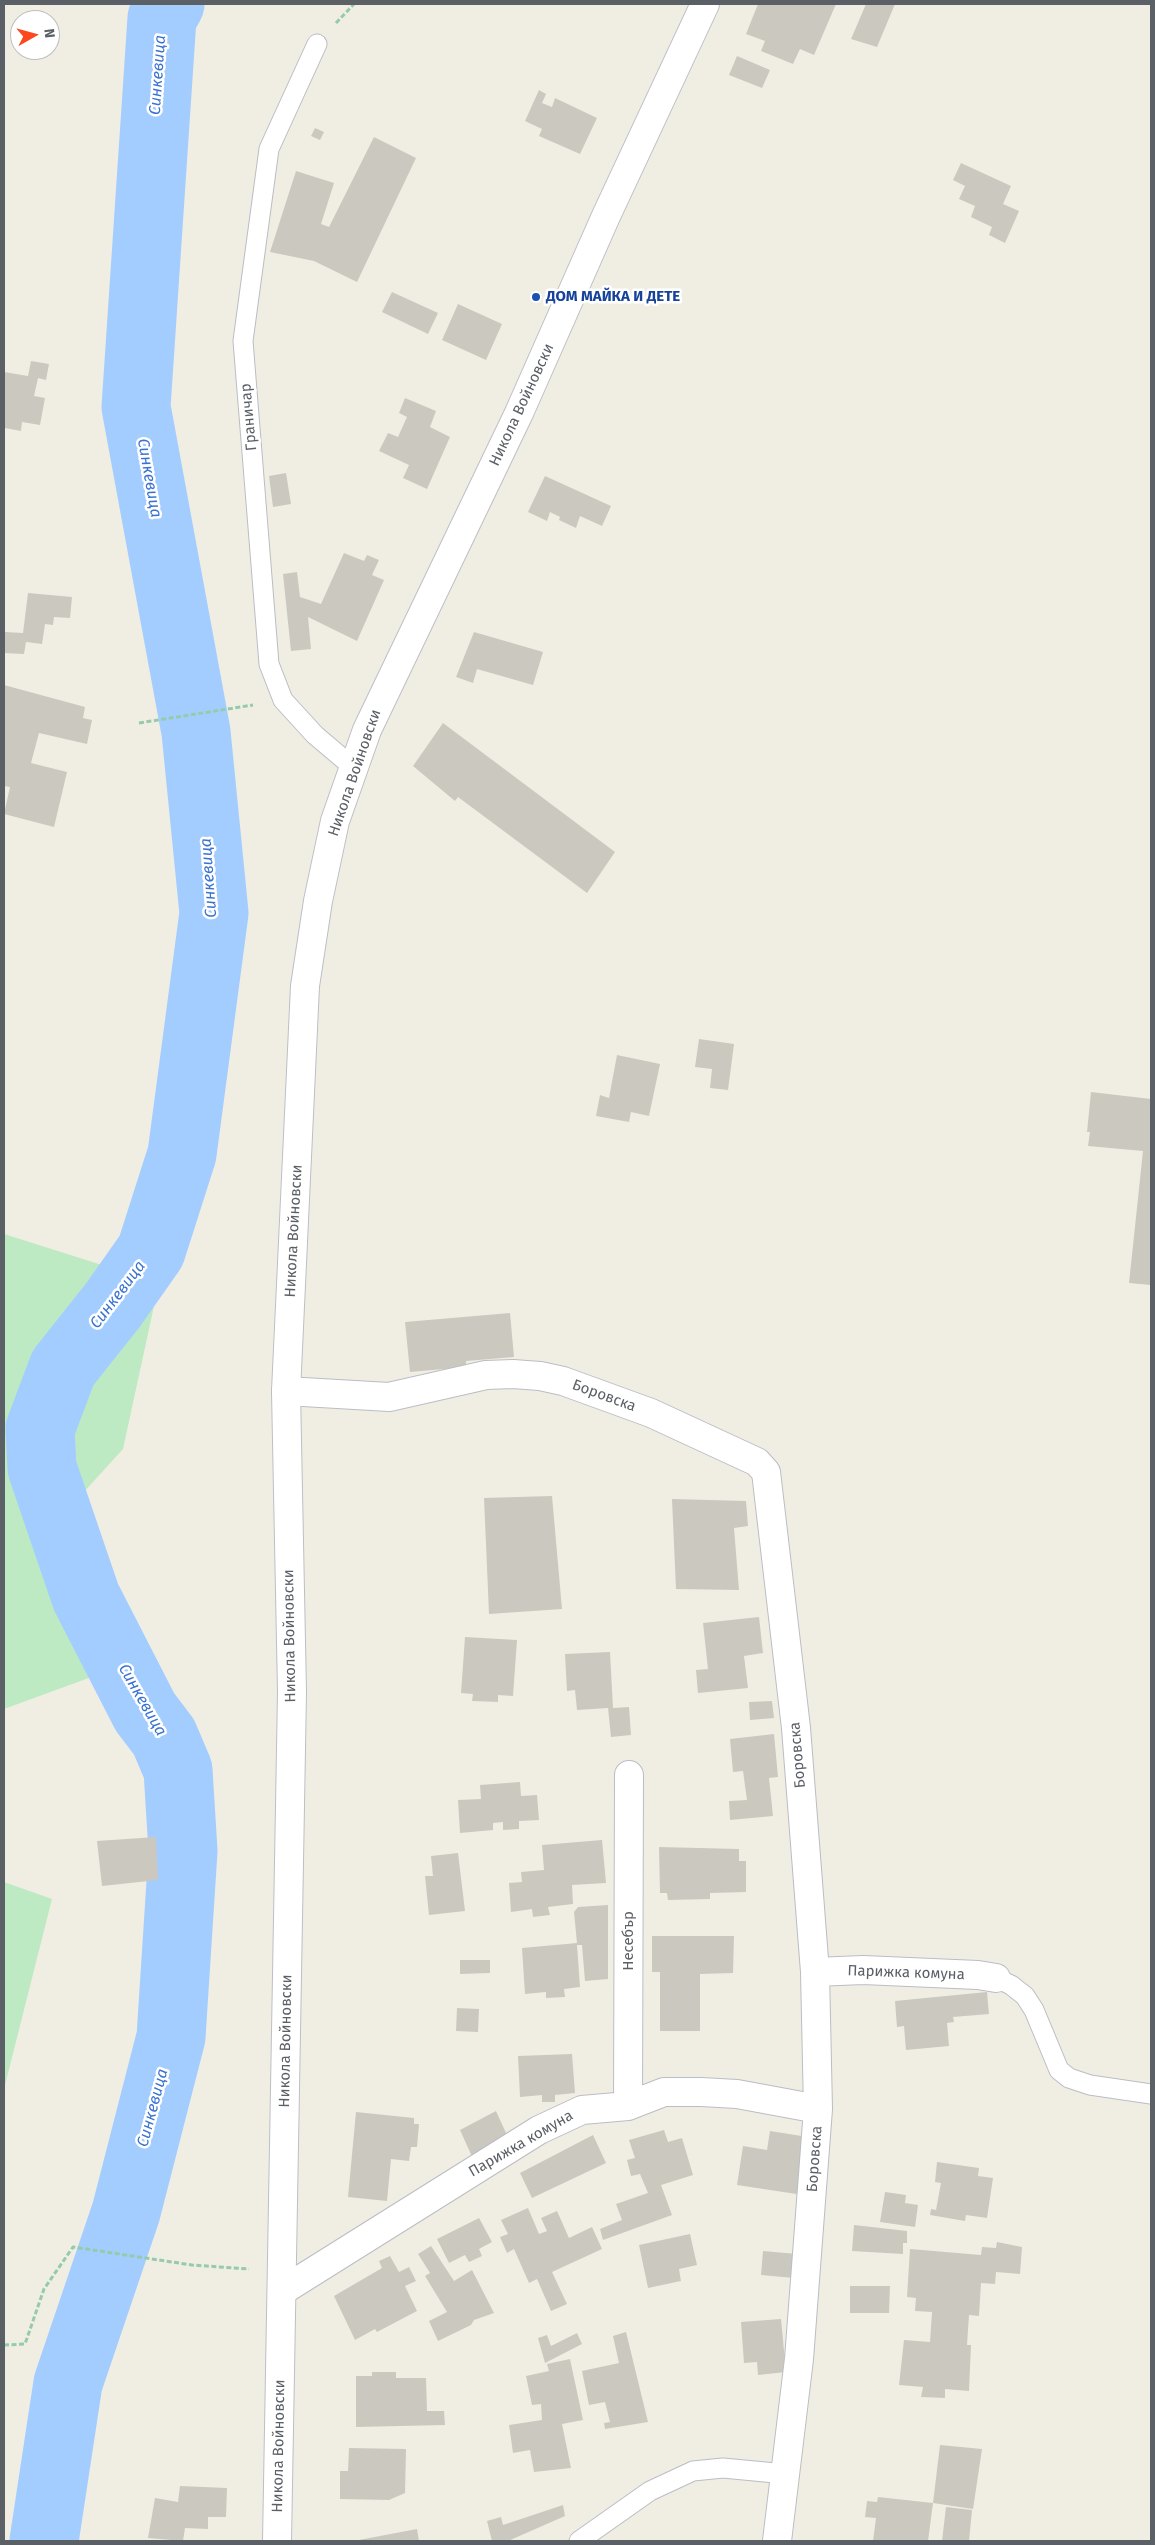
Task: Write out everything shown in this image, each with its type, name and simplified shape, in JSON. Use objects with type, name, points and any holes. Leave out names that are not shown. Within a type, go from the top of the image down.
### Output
[{"type":"street","name":"Никола Войновски","points":[[277,2541],[292,1692],[286,1391],[304,986],[318,901],[335,821],[367,730],[515,422],[705,4]]},
{"type":"street","name":"Боровска","points":[[286,1391],[389,1396],[486,1375],[540,1376],[563,1381],[651,1413],[757,1462],[766,1472],[796,1728],[815,1972],[818,2109],[799,2359],[777,2541]]},
{"type":"street","name":"Несебър","points":[[628,2106],[629,1775]]},
{"type":"street","name":"Парижка комуна","points":[[815,1972],[863,1970],[978,1975],[996,1978]]},
{"type":"street","name":"Парижка комуна","points":[[282,2281],[539,2130],[582,2110],[628,2106],[664,2092],[737,2094],[818,2109]]},
{"type":"lane","name":"Граничар","points":[[316,44],[270,149],[243,341],[269,664],[283,700],[314,735],[354,768]]},
{"type":"lane","points":[[996,1978],[1025,1996],[1034,2010],[1059,2070],[1069,2078],[1090,2085],[1151,2094]]},
{"type":"lane","points":[[580,2541],[650,2491],[693,2471],[723,2468],[786,2474]]},
{"type":"path","points":[[139,723],[233,708]]},
{"type":"path","points":[[4,2345],[25,2344],[44,2289],[73,2247],[282,2281]]},
{"type":"green space","points":[[4,1234],[159,1283],[123,1449],[83,1493],[116,1630],[97,1675],[4,1709]]},
{"type":"green space","points":[[4,1882],[52,1899],[4,2089]]},
{"type":"building","points":[[758,4],[836,4],[814,55],[800,49],[793,64],[761,51],[765,41],[746,34]]},
{"type":"building","points":[[866,4],[895,4],[877,47],[851,39]]},
{"type":"building","points":[[737,56],[770,70],[762,88],[729,75]]},
{"type":"building","points":[[539,90],[546,94],[542,103],[552,107],[555,98],[597,118],[580,154],[539,136],[542,129],[525,121]]},
{"type":"building","points":[[315,128],[324,132],[320,140],[311,136]]},
{"type":"building","points":[[374,137],[416,158],[357,282],[314,261],[270,252],[296,171],[334,183],[321,224],[329,227]]},
{"type":"building","points":[[961,163],[1011,186],[1003,204],[1019,211],[1005,243],[989,235],[992,227],[971,217],[975,206],[959,199],[965,186],[953,180]]},
{"type":"building","points":[[392,292],[438,313],[428,334],[382,312]]},
{"type":"building","points":[[458,304],[502,324],[486,360],[442,340]]},
{"type":"building","points":[[31,361],[49,364],[46,380],[38,378],[34,396],[45,398],[40,425],[22,422],[21,431],[5,428],[4,372],[28,376]]},
{"type":"building","points":[[405,398],[436,411],[430,427],[450,437],[427,489],[403,478],[409,465],[379,451],[388,433],[398,437],[407,417],[399,413]]},
{"type":"building","points":[[286,473],[291,504],[273,507],[269,476]]},
{"type":"building","points":[[545,476],[611,506],[602,526],[580,516],[576,528],[559,520],[560,517],[550,512],[547,521],[528,512]]},
{"type":"building","points":[[344,553],[364,561],[367,555],[379,560],[372,575],[384,580],[357,641],[308,617],[311,649],[291,651],[283,574],[297,572],[300,597],[321,604]]},
{"type":"building","points":[[28,593],[72,597],[70,618],[54,617],[53,625],[45,624],[42,644],[26,642],[24,654],[4,653],[5,632],[23,633]]},
{"type":"building","points":[[474,632],[543,652],[533,685],[477,669],[473,683],[456,677]]},
{"type":"building","points":[[4,685],[85,707],[83,718],[92,720],[87,744],[39,733],[31,763],[67,772],[54,827],[4,814],[10,787],[4,786]]},
{"type":"building","points":[[443,723],[615,852],[587,893],[458,797],[455,801],[413,766]]},
{"type":"building","points":[[699,1039],[734,1044],[728,1090],[710,1088],[712,1069],[695,1067]]},
{"type":"building","points":[[617,1055],[660,1064],[649,1116],[631,1112],[629,1122],[596,1116],[600,1095],[609,1098]]},
{"type":"building","points":[[1091,1092],[1151,1099],[1151,1285],[1129,1283],[1143,1151],[1088,1146],[1090,1132],[1087,1132]]},
{"type":"building","points":[[510,1313],[514,1357],[466,1361],[466,1367],[410,1372],[405,1322]]},
{"type":"building","points":[[552,1496],[562,1609],[489,1614],[484,1498]]},
{"type":"building","points":[[672,1499],[746,1501],[748,1526],[734,1528],[739,1590],[676,1589]]},
{"type":"building","points":[[759,1617],[763,1653],[744,1656],[748,1688],[698,1693],[696,1670],[708,1669],[703,1623]]},
{"type":"building","points":[[465,1637],[517,1640],[513,1696],[498,1695],[498,1702],[472,1701],[473,1694],[461,1693]]},
{"type":"building","points":[[610,1652],[613,1708],[629,1707],[631,1735],[611,1737],[608,1708],[577,1710],[575,1690],[567,1691],[565,1654]]},
{"type":"building","points":[[772,1701],[774,1718],[750,1720],[749,1702]]},
{"type":"building","points":[[774,1734],[778,1777],[769,1778],[773,1816],[730,1820],[729,1801],[747,1800],[743,1771],[733,1772],[730,1739]]},
{"type":"building","points":[[520,1782],[521,1796],[537,1795],[539,1820],[519,1821],[519,1829],[503,1830],[503,1822],[493,1823],[493,1830],[460,1833],[458,1800],[481,1799],[480,1785]]},
{"type":"building","points":[[156,1837],[158,1880],[102,1886],[97,1841]]},
{"type":"building","points":[[602,1840],[606,1883],[572,1885],[573,1904],[548,1907],[550,1915],[533,1917],[532,1909],[511,1912],[509,1883],[522,1882],[521,1872],[544,1870],[542,1845]]},
{"type":"building","points":[[659,1847],[739,1849],[739,1861],[746,1861],[746,1892],[710,1893],[710,1899],[668,1900],[667,1893],[660,1893]]},
{"type":"building","points":[[458,1853],[465,1911],[429,1915],[425,1876],[433,1876],[431,1856]]},
{"type":"building","points":[[608,1905],[608,1979],[585,1981],[582,1945],[577,1945],[580,1987],[564,1989],[565,1997],[546,1998],[546,1992],[525,1994],[522,1948],[577,1943],[574,1912],[578,1907]]},
{"type":"building","points":[[652,1936],[734,1936],[733,1973],[700,1974],[700,2031],[660,2031],[660,1972],[652,1972]]},
{"type":"building","points":[[460,1960],[490,1960],[490,1973],[460,1974]]},
{"type":"building","points":[[987,1992],[989,2014],[953,2017],[954,2022],[947,2023],[949,2046],[906,2050],[904,2026],[897,2027],[895,2001]]},
{"type":"building","points":[[457,2008],[479,2009],[478,2032],[456,2031]]},
{"type":"building","points":[[572,2054],[575,2093],[555,2095],[555,2102],[542,2102],[542,2095],[520,2097],[518,2056]]},
{"type":"building","points":[[496,2111],[511,2144],[474,2161],[460,2130]]},
{"type":"building","points":[[356,2112],[414,2118],[414,2124],[419,2124],[417,2147],[411,2147],[409,2161],[391,2159],[387,2201],[348,2197]]},
{"type":"building","points":[[664,2130],[668,2142],[682,2138],[693,2175],[661,2185],[672,2215],[603,2240],[600,2229],[622,2220],[616,2204],[648,2193],[640,2174],[631,2176],[627,2160],[635,2158],[629,2140]]},
{"type":"building","points":[[770,2131],[808,2137],[803,2195],[737,2185],[743,2146],[767,2150]]},
{"type":"building","points":[[593,2135],[606,2163],[532,2198],[520,2173]]},
{"type":"building","points":[[937,2162],[979,2168],[978,2176],[993,2178],[987,2218],[966,2215],[965,2221],[930,2215],[931,2209],[936,2210],[941,2183],[935,2182]]},
{"type":"building","points":[[885,2192],[906,2195],[905,2203],[918,2205],[915,2227],[880,2222]]},
{"type":"building","points":[[528,2208],[539,2234],[547,2231],[541,2218],[557,2211],[569,2238],[592,2227],[602,2249],[552,2272],[567,2304],[551,2311],[537,2279],[529,2283],[514,2249],[507,2253],[500,2237],[508,2234],[501,2220]]},
{"type":"building","points":[[479,2218],[492,2242],[479,2249],[482,2256],[469,2262],[465,2255],[449,2263],[437,2239]]},
{"type":"building","points":[[854,2225],[907,2231],[907,2243],[903,2243],[903,2254],[852,2251]]},
{"type":"building","points":[[690,2234],[697,2265],[679,2269],[681,2281],[648,2288],[639,2245]]},
{"type":"building","points":[[997,2242],[1022,2247],[1020,2274],[996,2272],[995,2284],[981,2283],[979,2316],[969,2315],[967,2345],[971,2345],[969,2391],[945,2389],[945,2398],[921,2397],[923,2387],[899,2385],[904,2340],[930,2342],[932,2312],[915,2311],[916,2298],[907,2297],[910,2249],[981,2255],[982,2247],[996,2248]]},
{"type":"building","points":[[431,2246],[454,2281],[472,2270],[494,2313],[474,2320],[471,2325],[438,2341],[429,2321],[447,2312],[425,2276],[430,2273],[418,2254]]},
{"type":"building","points":[[763,2251],[797,2254],[794,2278],[761,2275]]},
{"type":"building","points":[[390,2256],[399,2272],[409,2267],[416,2281],[405,2286],[417,2311],[377,2332],[375,2329],[355,2340],[334,2296],[382,2268],[379,2261]]},
{"type":"building","points":[[850,2286],[890,2286],[889,2313],[850,2313]]},
{"type":"building","points":[[781,2319],[786,2372],[758,2375],[757,2362],[744,2363],[741,2322]]},
{"type":"building","points":[[626,2332],[648,2422],[605,2429],[604,2423],[610,2422],[605,2402],[589,2405],[582,2371],[619,2363],[613,2336]]},
{"type":"building","points":[[577,2333],[582,2344],[545,2363],[538,2338],[547,2335],[551,2346]]},
{"type":"building","points":[[570,2359],[583,2420],[562,2424],[571,2468],[534,2472],[530,2450],[513,2453],[509,2425],[542,2420],[541,2404],[532,2405],[526,2376],[549,2371],[547,2364]]},
{"type":"building","points":[[372,2372],[396,2372],[396,2378],[426,2378],[427,2411],[444,2411],[445,2425],[356,2427],[356,2376],[372,2376]]},
{"type":"building","points":[[940,2445],[982,2449],[973,2509],[933,2503]]},
{"type":"building","points":[[349,2448],[406,2449],[405,2493],[389,2500],[340,2499],[340,2471],[348,2471]]},
{"type":"building","points":[[180,2486],[227,2488],[226,2517],[208,2517],[208,2529],[185,2528],[183,2541],[148,2538],[155,2498],[178,2502]]},
{"type":"building","points":[[878,2497],[933,2503],[928,2541],[873,2541],[876,2518],[865,2517],[867,2501],[877,2502]]},
{"type":"building","points":[[563,2505],[565,2516],[508,2541],[492,2541],[487,2521],[501,2517],[503,2525]]},
{"type":"building","points":[[946,2507],[972,2510],[969,2541],[942,2541]]},
{"type":"building","points":[[417,2529],[419,2541],[359,2540]]},
{"type":"waterway","name":"Синкевица","points":[[44,2541],[68,2383],[126,2212],[171,2037],[183,1851],[178,1770],[164,1737],[145,1712],[86,1597],[42,1468],[40,1429],[63,1368],[113,1305],[151,1251],[182,1154],[214,913],[196,732],[136,407],[162,18],[170,4]]},
{"type":"place","name":"ДОМ МАЙКА И ДЕТЕ","points":[[536,297]]}]
